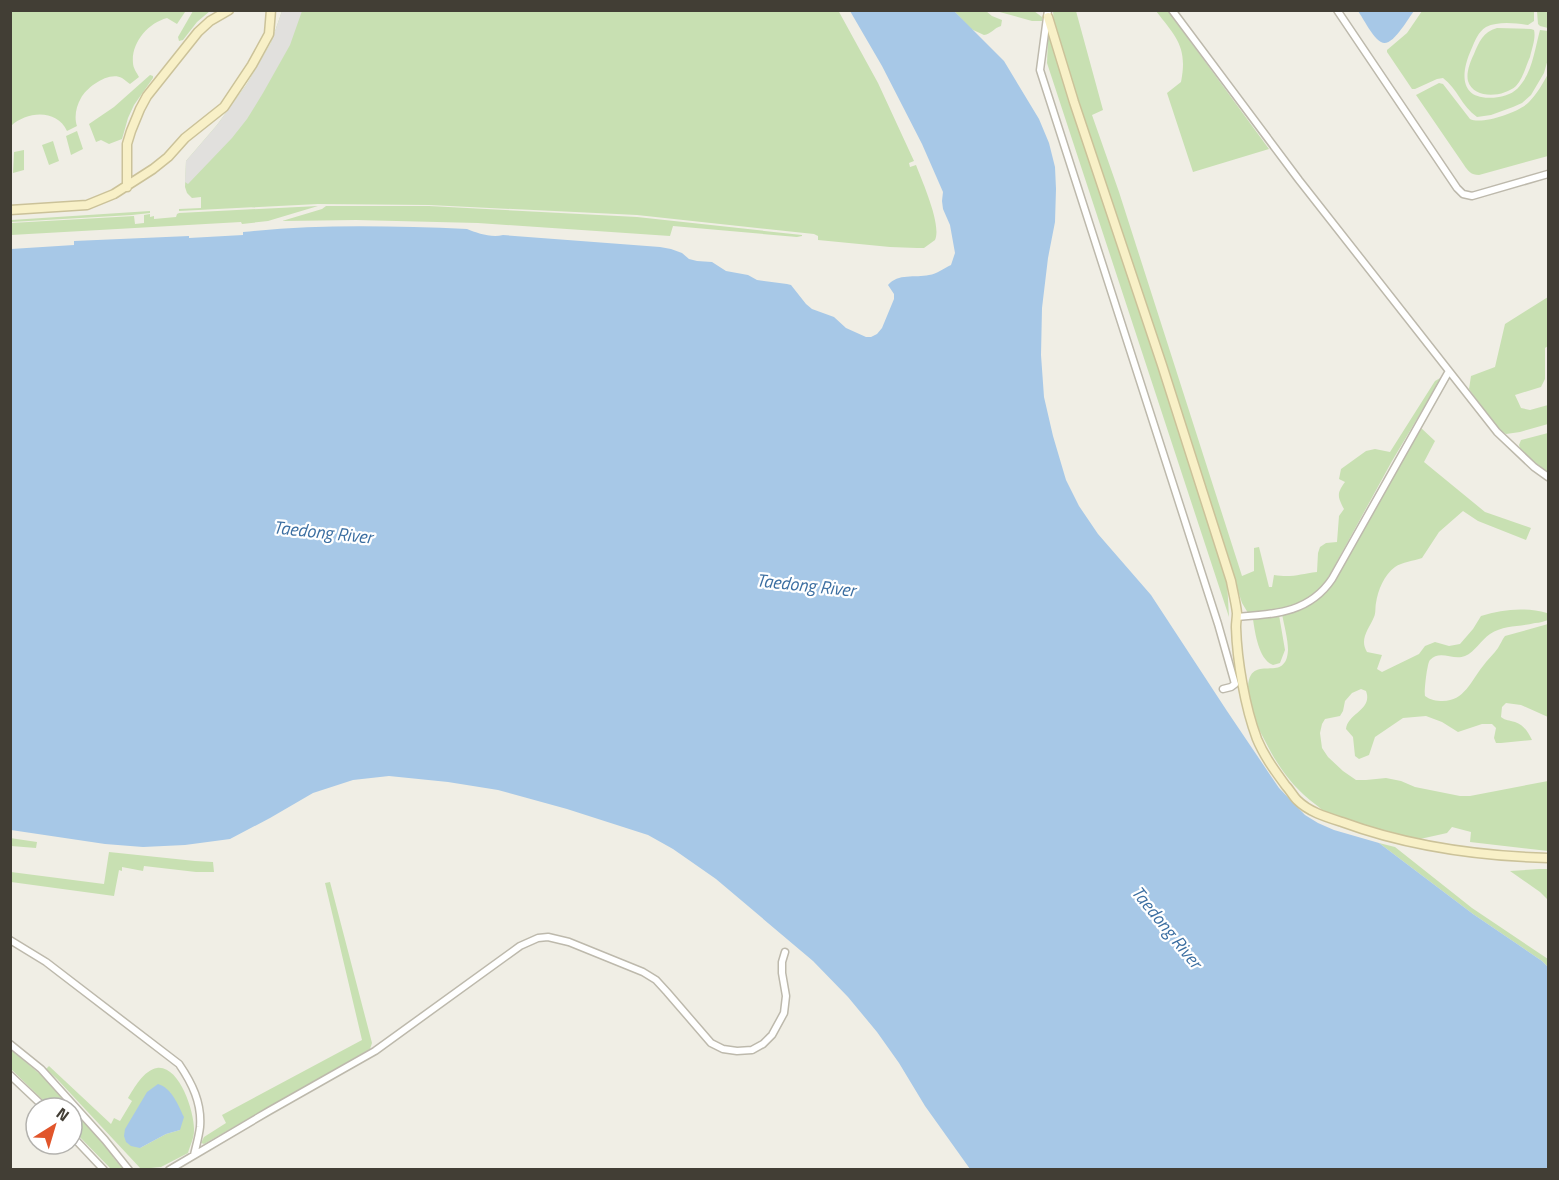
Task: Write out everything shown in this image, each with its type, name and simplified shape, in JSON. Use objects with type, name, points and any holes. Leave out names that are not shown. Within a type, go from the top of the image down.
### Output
[{"type":"street","points":[[127,187],[127,144],[147,96],[198,32],[210,21],[229,10]]},
{"type":"street","points":[[10,210],[87,205],[127,187],[168,157],[185,138],[224,107],[269,34],[271,10]]},
{"type":"street","points":[[1172,10],[1299,180],[1497,432],[1548,477]]},
{"type":"street","points":[[1337,10],[1463,194],[1472,196],[1548,174]]},
{"type":"street","points":[[1047,13],[1231,582],[1237,617],[1238,653],[1246,700],[1257,738],[1266,756],[1295,799],[1319,814],[1392,838],[1507,857],[1548,858]]},
{"type":"street","points":[[1047,13],[1040,70],[1218,624],[1235,684],[1223,689]]},
{"type":"street","points":[[1237,617],[1264,615],[1286,610],[1303,605],[1322,593],[1449,371]]},
{"type":"street","points":[[169,1170],[375,1051],[520,946],[538,939],[548,937],[569,942],[644,972],[668,992],[711,1043],[723,1049],[737,1050],[752,1050],[763,1044],[772,1035],[784,1013],[786,996],[782,962],[785,952]]},
{"type":"street","points":[[10,939],[45,962],[179,1064],[198,1101],[200,1128],[194,1155]]},
{"type":"street","points":[[10,1044],[41,1069],[129,1170]]},
{"type":"street","points":[[10,1075],[32,1096]]},
{"type":"street","points":[[84,1149],[104,1170]]},
{"type":"green space","points":[[184,10],[177,24],[167,18],[153,24],[142,35],[133,56],[134,67],[139,77],[130,84],[117,76],[105,78],[84,94],[77,108],[77,126],[67,131],[56,119],[33,115],[11,126],[11,11]]},
{"type":"green space","points":[[838,10],[878,83],[914,161],[909,163],[910,167],[916,165],[934,214],[935,240],[924,248],[818,240],[818,236],[814,234],[637,215],[429,205],[318,204],[179,211],[179,209],[201,208],[201,197],[192,198],[185,187],[186,161],[217,125],[247,84],[271,43],[282,11]]},
{"type":"green space","points":[[193,11],[210,11],[197,22],[183,40],[179,41],[178,37]]},
{"type":"green space","points":[[954,11],[986,11],[1002,20],[1001,26],[984,35],[971,29]]},
{"type":"green space","points":[[996,11],[1034,11],[1042,17],[1042,21],[1032,21]]},
{"type":"green space","points":[[1053,11],[1076,11],[1103,110],[1092,115],[1119,192],[1242,576],[1254,571],[1254,548],[1259,547],[1269,587],[1272,587],[1274,575],[1291,576],[1317,572],[1320,547],[1326,543],[1337,542],[1339,516],[1344,509],[1339,496],[1345,482],[1339,479],[1341,469],[1366,451],[1375,449],[1390,452],[1435,381],[1442,377],[1392,461],[1323,587],[1311,598],[1295,605],[1248,613],[1242,603],[1077,100],[1054,25]]},
{"type":"green space","points":[[1156,11],[1168,11],[1269,149],[1193,172],[1167,93],[1181,82],[1183,60],[1181,51],[1175,36]]},
{"type":"green space","points":[[1422,11],[1534,11],[1534,21],[1528,25],[1501,23],[1483,29],[1475,40],[1465,70],[1466,86],[1477,96],[1499,97],[1512,93],[1520,86],[1529,71],[1540,30],[1548,31],[1548,59],[1544,73],[1531,95],[1513,107],[1491,115],[1477,117],[1443,78],[1412,89],[1387,50],[1407,33]]},
{"type":"green space","points":[[1537,11],[1548,11],[1548,28],[1538,24]]},
{"type":"green space","points":[[1497,28],[1534,30],[1534,43],[1524,72],[1516,86],[1504,93],[1483,94],[1471,87],[1468,81],[1468,71],[1482,38]]},
{"type":"green space","points":[[1048,38],[1051,38],[1227,581],[1229,617],[1047,63]]},
{"type":"green space","points":[[1548,74],[1548,156],[1479,175],[1467,169],[1416,95],[1439,83],[1443,84],[1470,119],[1483,120],[1501,116],[1524,106],[1535,96]]},
{"type":"green space","points":[[150,75],[153,78],[134,105],[122,139],[109,144],[101,140],[96,142],[89,124],[114,107]]},
{"type":"green space","points":[[77,131],[83,149],[71,155],[66,136]]},
{"type":"green space","points":[[53,141],[59,161],[49,165],[42,145]]},
{"type":"green space","points":[[24,150],[24,170],[13,173],[14,152]]},
{"type":"green space","points":[[318,206],[268,221],[242,224],[241,222],[11,235],[11,223],[134,216],[135,224],[144,223],[144,215],[150,214],[150,217],[154,216],[154,219],[176,217],[179,213]]},
{"type":"green space","points":[[326,206],[429,206],[637,217],[802,236],[673,226],[670,236],[478,223],[282,221]]},
{"type":"green space","points":[[150,211],[150,213],[132,215],[11,222],[11,220]]},
{"type":"green space","points":[[1548,297],[1545,379],[1541,387],[1515,395],[1521,408],[1530,410],[1548,405],[1548,424],[1506,434],[1496,427],[1469,389],[1471,376],[1495,367],[1505,324]]},
{"type":"green space","points":[[1420,427],[1435,441],[1424,462],[1485,512],[1531,528],[1526,540],[1478,521],[1463,511],[1439,532],[1422,558],[1398,565],[1388,574],[1378,593],[1375,615],[1364,638],[1367,652],[1382,655],[1377,669],[1382,672],[1419,654],[1425,646],[1435,642],[1449,646],[1460,644],[1481,616],[1514,610],[1547,613],[1548,620],[1495,631],[1465,656],[1438,655],[1434,657],[1428,666],[1425,696],[1443,701],[1456,698],[1466,689],[1505,636],[1548,624],[1548,717],[1521,705],[1506,703],[1502,707],[1501,717],[1521,725],[1532,740],[1501,743],[1496,743],[1494,738],[1496,728],[1492,724],[1482,724],[1458,732],[1426,716],[1403,718],[1375,737],[1369,755],[1359,759],[1355,756],[1353,737],[1346,729],[1351,719],[1366,703],[1366,691],[1361,689],[1352,693],[1345,701],[1340,716],[1325,719],[1320,733],[1322,748],[1328,757],[1356,780],[1386,778],[1415,787],[1460,796],[1548,781],[1548,851],[1470,842],[1471,832],[1452,827],[1447,833],[1420,839],[1381,832],[1340,819],[1307,797],[1286,775],[1269,749],[1250,707],[1248,687],[1250,677],[1255,671],[1281,666],[1286,660],[1288,646],[1282,614],[1307,606],[1328,589]]},
{"type":"green space","points":[[1548,433],[1548,473],[1521,451],[1519,445],[1521,440]]},
{"type":"green space","points":[[1279,615],[1285,650],[1280,663],[1273,665],[1264,658],[1261,652],[1253,619]]},
{"type":"green space","points":[[10,838],[37,842],[36,848],[11,846]]},
{"type":"green space","points":[[1379,843],[1395,847],[1472,908],[1548,959],[1548,967],[1473,914]]},
{"type":"green space","points":[[109,852],[213,862],[214,872],[144,866],[143,871],[122,867],[122,871],[119,870],[114,896],[11,882],[11,872],[104,884]]},
{"type":"green space","points":[[1548,869],[1548,900],[1510,871]]},
{"type":"green space","points":[[330,882],[372,1043],[370,1049],[204,1144],[201,1143],[204,1137],[226,1123],[222,1115],[362,1040],[325,883]]},
{"type":"green space","points":[[10,1049],[41,1075],[61,1096],[39,1096],[11,1069]]},
{"type":"green space","points":[[49,1066],[81,1096],[73,1096],[46,1069]]},
{"type":"green space","points":[[152,1069],[165,1069],[173,1074],[185,1092],[194,1123],[194,1134],[188,1153],[161,1167],[141,1169],[84,1108],[84,1099],[111,1124],[114,1118],[120,1121],[132,1101],[128,1098],[136,1085]],"holes":[[[170,1092],[180,1130],[166,1134],[140,1148]]]},
{"type":"green space","points":[[84,1120],[114,1154],[113,1157],[123,1169],[111,1169],[84,1141]]},
{"type":"shaded area","points":[[282,11],[302,11],[290,45],[247,119],[188,184],[185,182],[186,161],[217,125],[247,84],[271,43]]},
{"type":"water","name":"Taedong River","points":[[850,11],[954,11],[1004,61],[1039,119],[1049,143],[1055,167],[1056,189],[1055,222],[1042,308],[1041,355],[1044,397],[1066,480],[1079,506],[1098,534],[1151,595],[1279,788],[1305,815],[1334,830],[1379,843],[1548,967],[1548,1169],[970,1169],[925,1106],[899,1063],[848,997],[813,961],[716,879],[673,849],[648,835],[498,790],[389,776],[353,780],[313,793],[230,839],[185,845],[143,847],[105,844],[11,830],[11,249],[74,245],[74,241],[189,236],[189,238],[243,235],[243,232],[271,229],[355,226],[467,229],[498,236],[660,247],[682,253],[689,259],[712,262],[726,271],[748,275],[757,280],[791,285],[812,309],[834,317],[846,328],[871,337],[882,328],[894,299],[894,294],[888,285],[892,281],[902,277],[924,276],[938,272],[951,265],[955,253],[950,225],[943,209],[943,192],[922,144],[882,66]]},
{"type":"water","points":[[1358,11],[1414,11],[1395,37],[1385,43],[1381,42],[1368,28]]},
{"type":"water","points":[[158,1084],[167,1089],[177,1102],[184,1117],[180,1130],[166,1134],[140,1148],[131,1146],[126,1142],[125,1129],[147,1092]]}]
